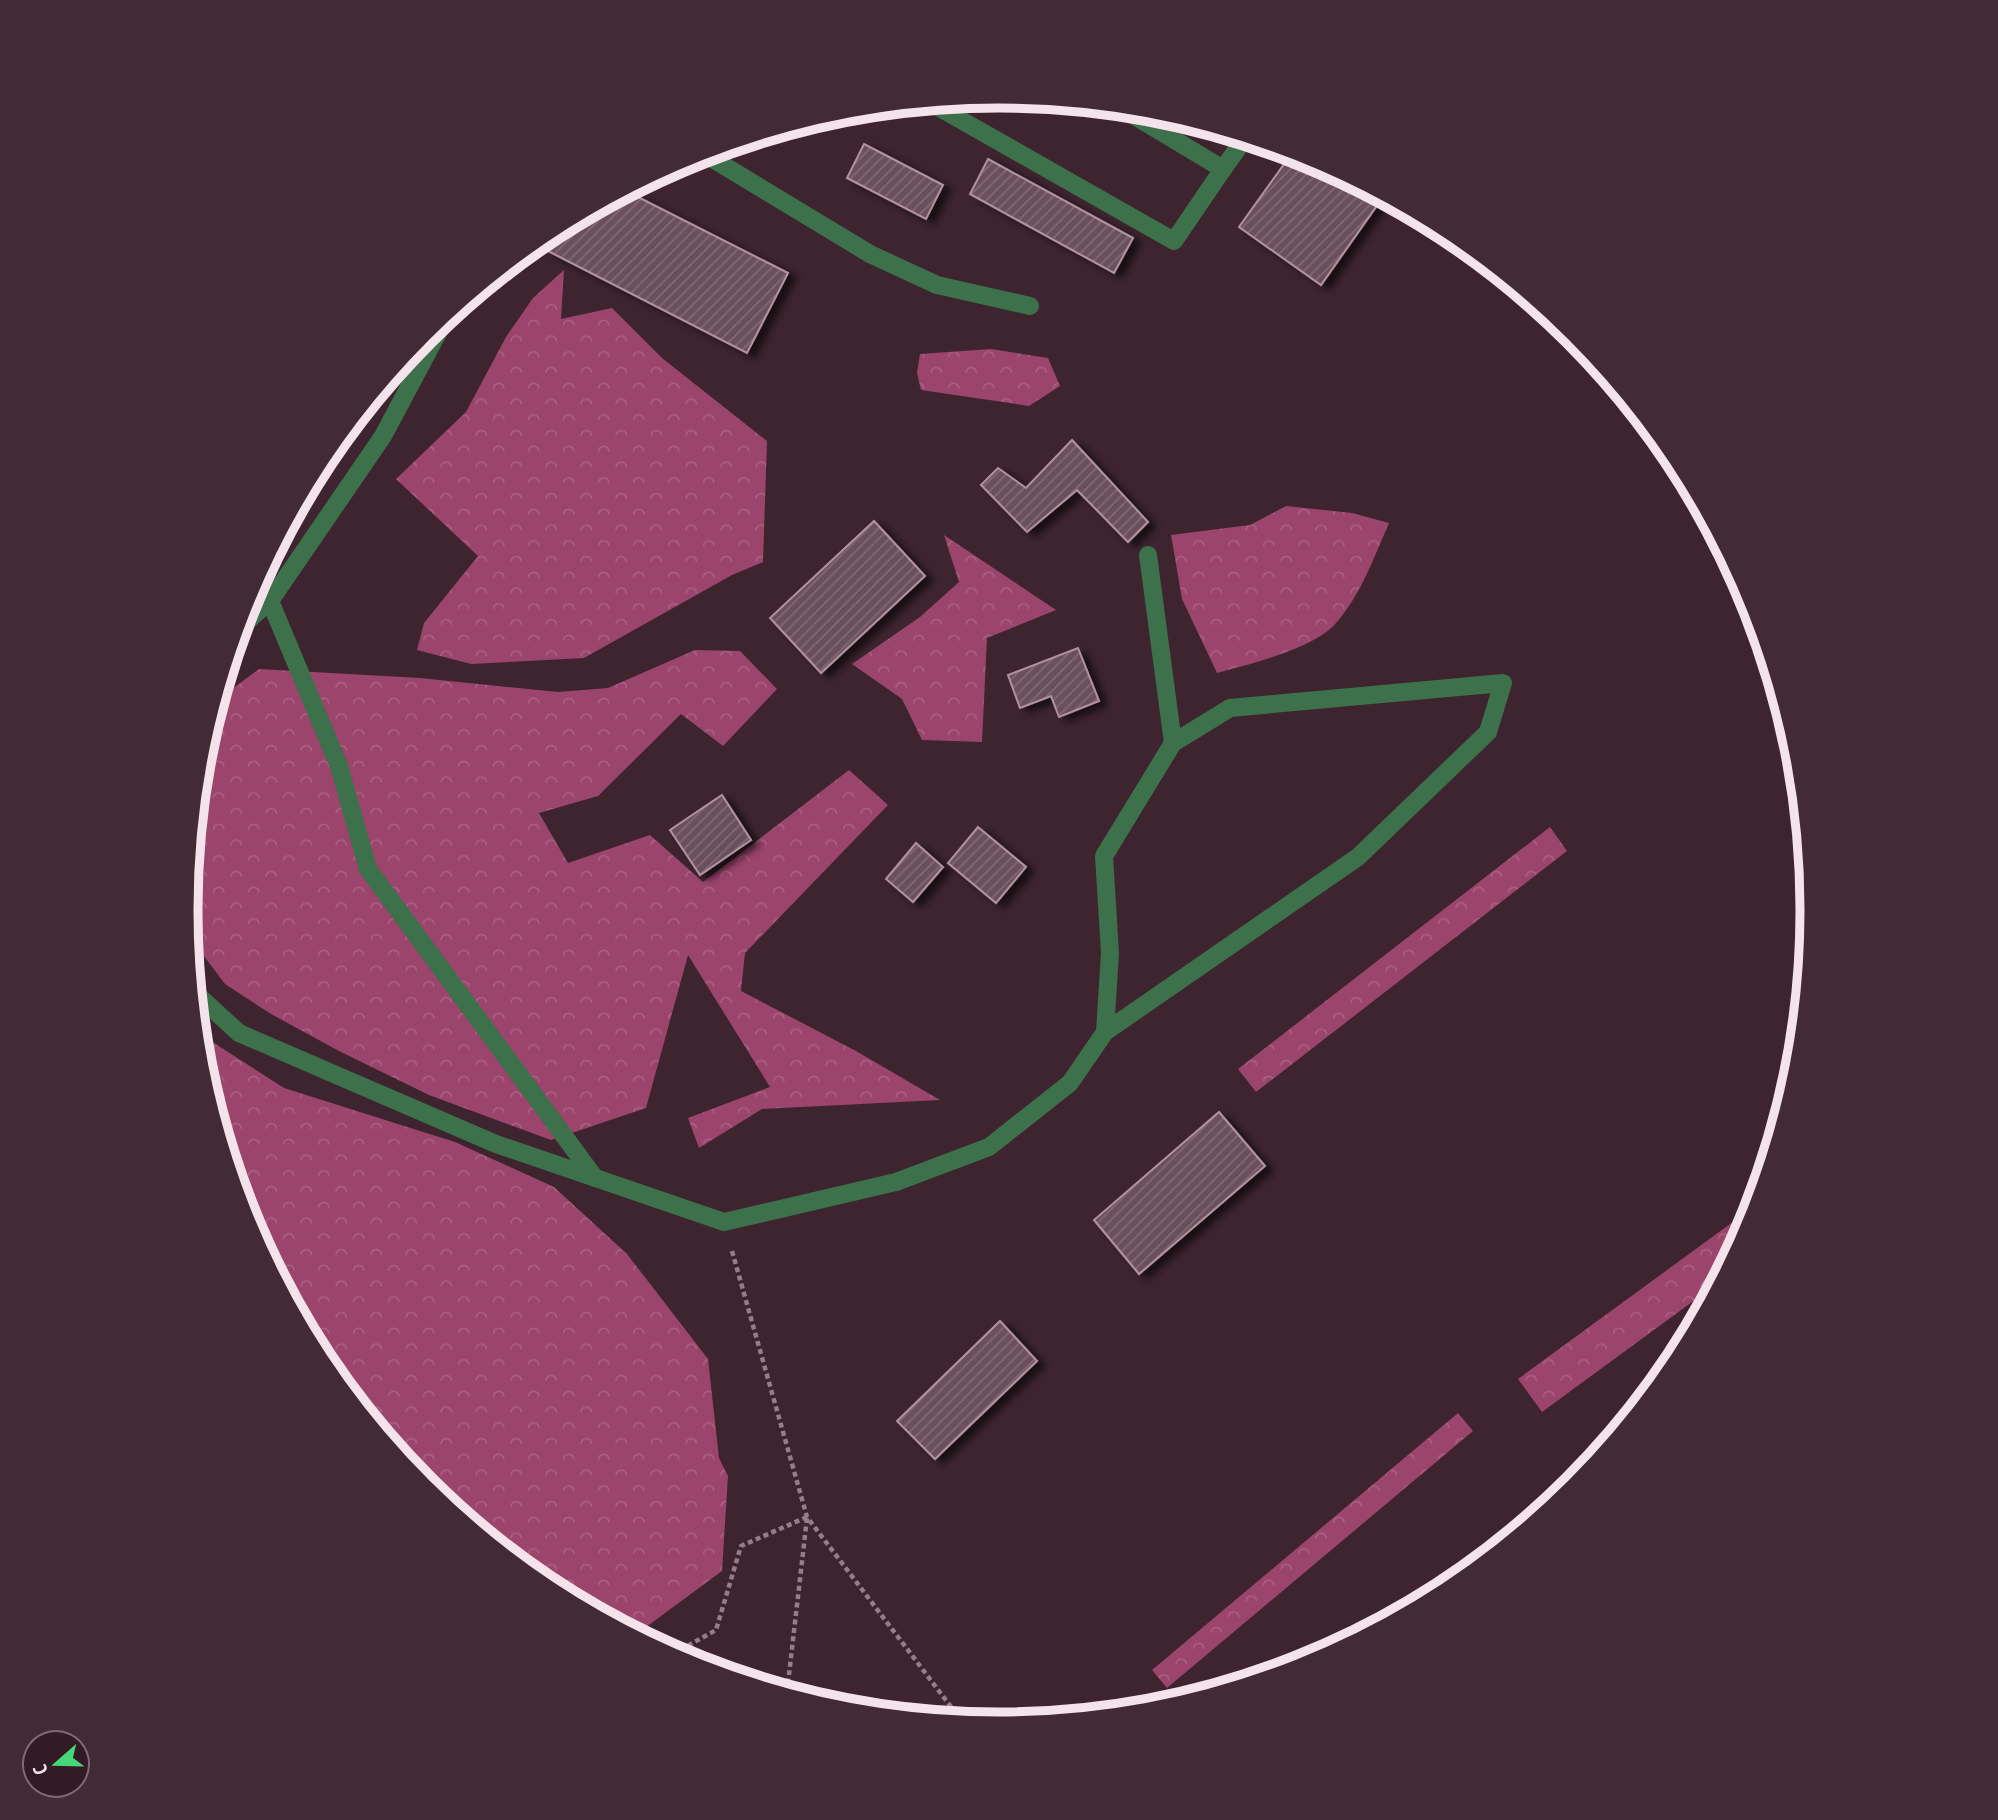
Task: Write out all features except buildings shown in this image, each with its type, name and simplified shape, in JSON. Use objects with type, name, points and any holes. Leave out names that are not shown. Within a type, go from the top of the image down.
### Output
[{"type":"lane","points":[[944,110],[1174,241],[1239,146]]},
{"type":"lane","points":[[1147,123],[1223,169]]},
{"type":"lane","points":[[716,161],[870,254],[937,285],[1030,306]]},
{"type":"lane","points":[[255,615],[270,601],[383,436],[435,341]]},
{"type":"lane","points":[[1148,555],[1173,743]]},
{"type":"lane","points":[[270,601],[339,766],[368,869],[595,1178]]},
{"type":"lane","points":[[203,1000],[239,1033],[496,1144],[724,1222],[895,1182],[989,1147],[1070,1083],[1105,1032],[1358,858],[1488,732],[1503,683],[1230,708],[1173,743],[1104,856],[1110,953],[1105,1032]]},
{"type":"path","points":[[724,1222],[807,1517],[954,1710]]},
{"type":"path","points":[[685,1647],[716,1630],[741,1546],[807,1517]]},
{"type":"path","points":[[788,1683],[807,1517]]},
{"type":"green space","points":[[564,270],[561,319],[612,308],[662,358],[767,441],[763,562],[732,575],[584,658],[471,664],[417,650],[424,623],[478,556],[396,479],[466,412],[506,337],[533,298]]},
{"type":"green space","points":[[991,349],[1048,358],[1060,386],[1029,406],[921,390],[917,373],[920,354]]},
{"type":"green space","points":[[1286,506],[1352,513],[1389,523],[1353,600],[1326,632],[1297,648],[1217,673],[1182,599],[1171,535],[1250,525]]},
{"type":"green space","points":[[944,535],[1056,610],[987,638],[982,742],[922,740],[902,699],[852,664],[920,617],[959,582]]},
{"type":"green space","points":[[695,650],[740,651],[777,689],[723,746],[681,714],[598,796],[539,813],[568,863],[650,835],[703,882],[849,770],[888,805],[745,953],[741,991],[856,1051],[940,1100],[762,1109],[699,1148],[688,1118],[770,1087],[688,955],[646,1108],[551,1140],[429,1095],[339,1051],[271,1014],[225,984],[199,949],[199,858],[204,805],[213,754],[228,692],[259,669],[420,678],[558,692],[608,688]]},
{"type":"green space","points":[[1550,827],[1567,851],[1256,1092],[1238,1069]]},
{"type":"green space","points":[[208,1039],[284,1088],[455,1142],[554,1187],[627,1254],[708,1359],[719,1458],[728,1476],[722,1571],[644,1628],[598,1604],[511,1546],[432,1477],[363,1398],[305,1311],[280,1264],[240,1168],[225,1117]]},
{"type":"green space","points":[[1739,1218],[1701,1295],[1542,1412],[1518,1379]]},
{"type":"green space","points":[[1458,1413],[1473,1431],[1167,1688],[1152,1670]]}]
